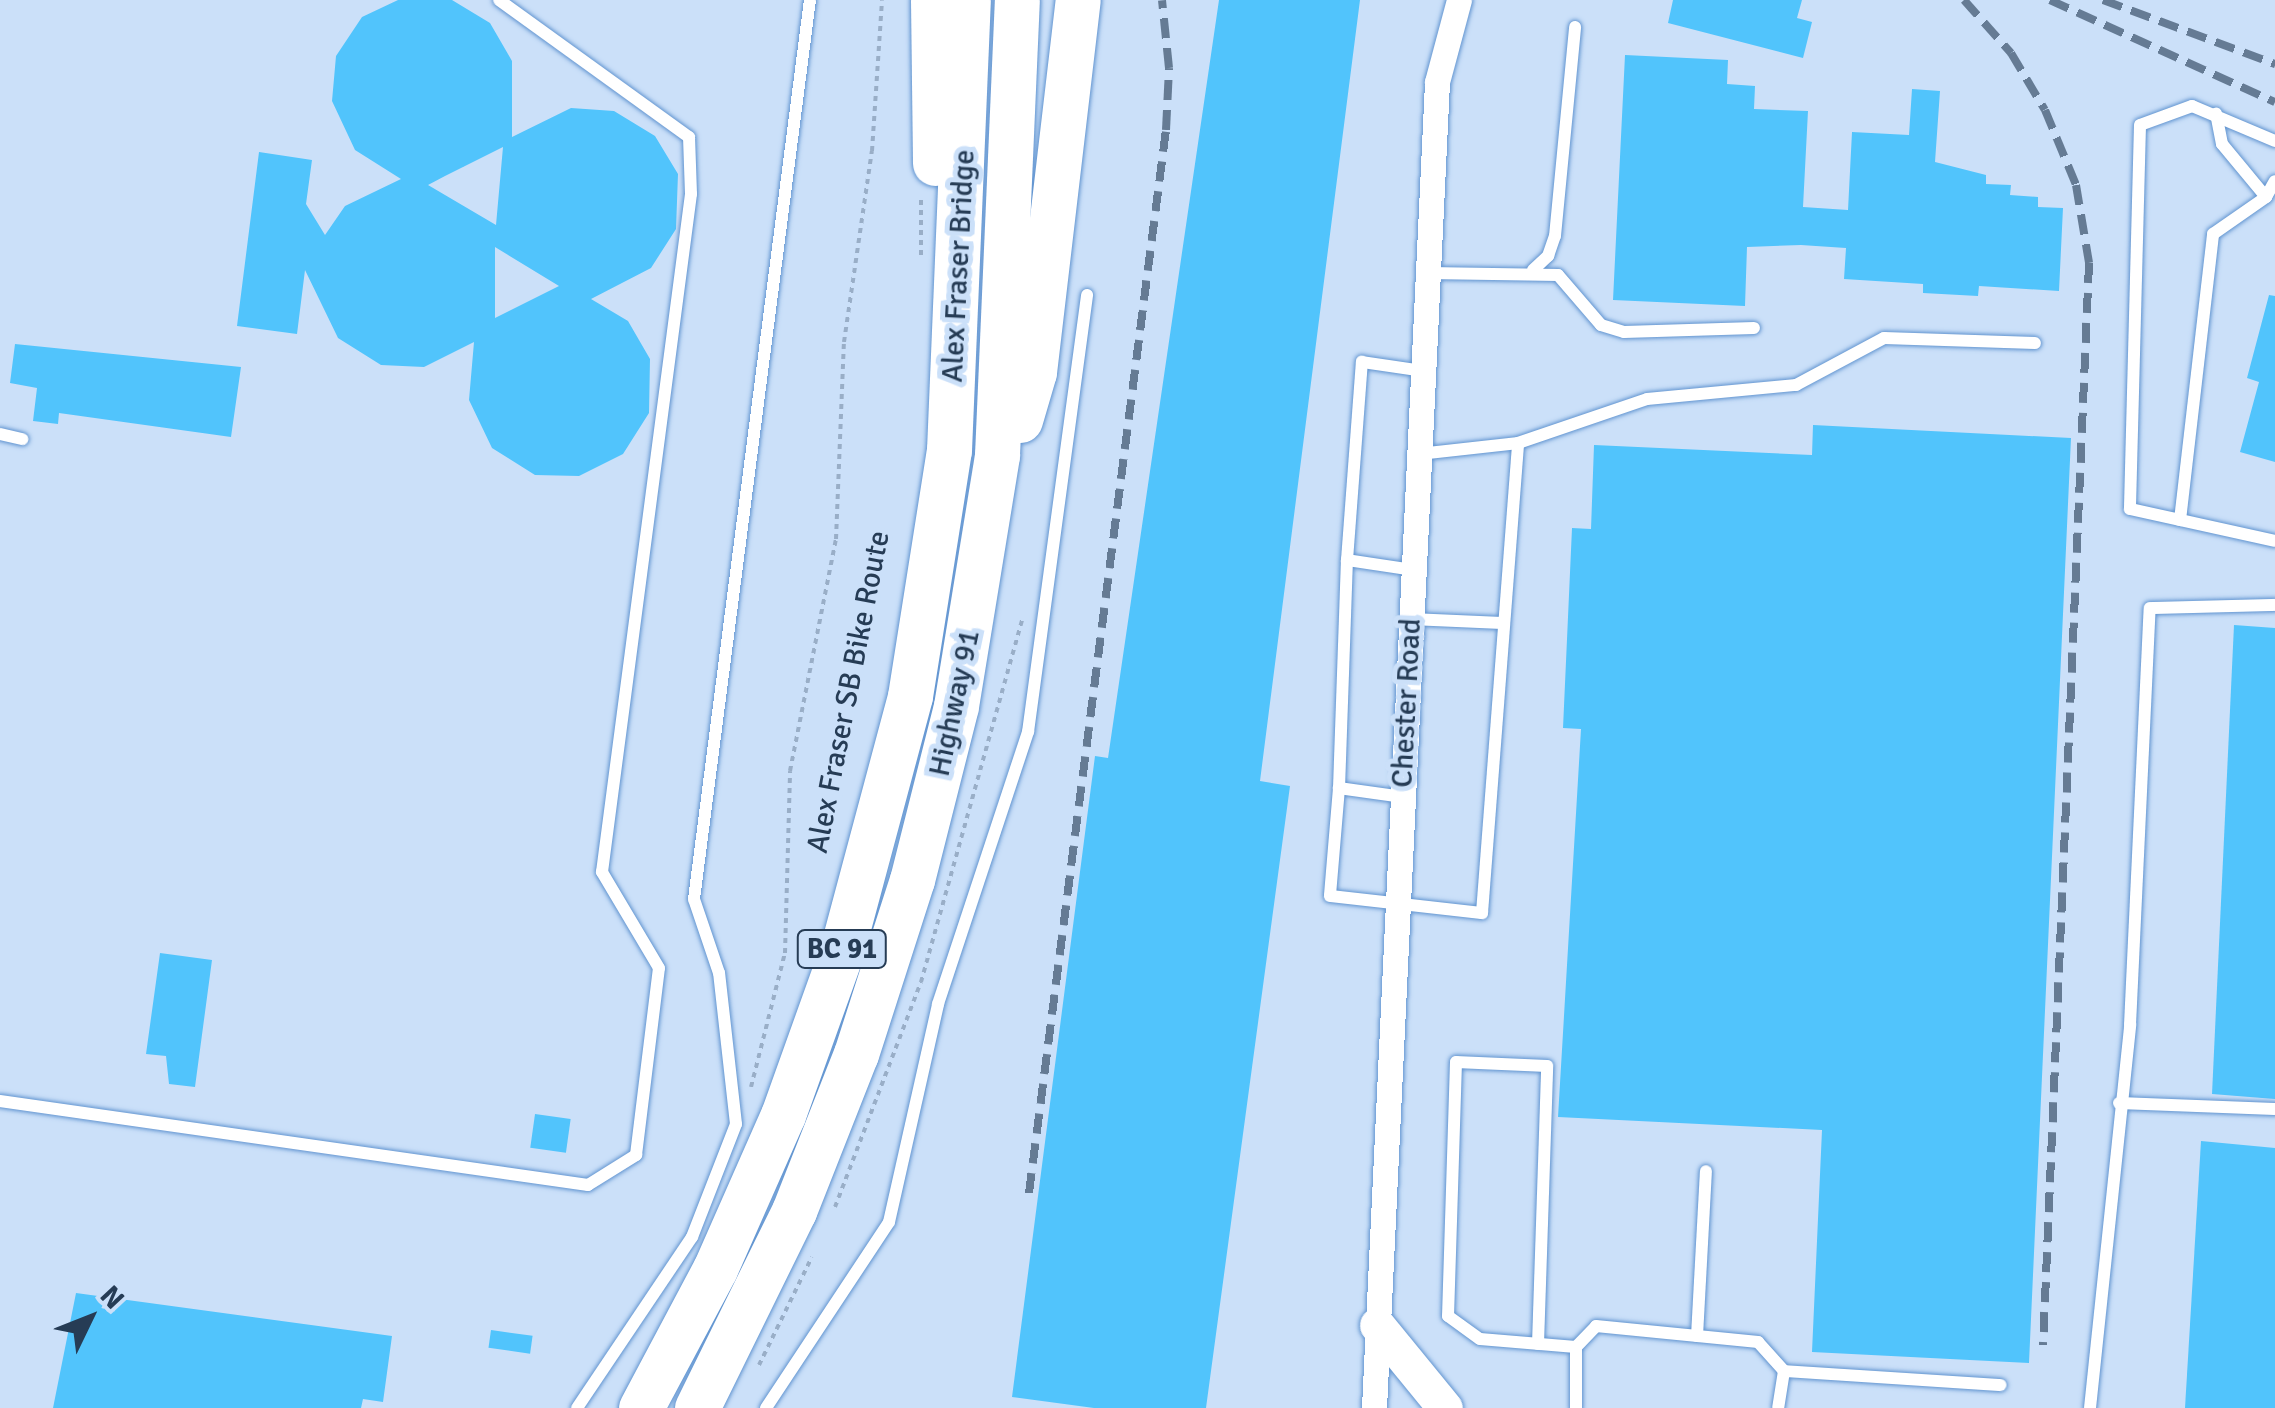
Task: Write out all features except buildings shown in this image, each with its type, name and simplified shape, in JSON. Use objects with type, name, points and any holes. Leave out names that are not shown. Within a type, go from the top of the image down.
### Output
[{"type":"highway","points":[[933,0],[941,531]]},
{"type":"highway","name":"Alex Fraser Bridge","points":[[941,531],[961,268],[968,0]]},
{"type":"highway","name":"Highway 91","points":[[696,1408],[794,1211],[887,964],[948,742],[987,538],[1006,326],[1017,0]]},
{"type":"highway","points":[[987,538],[1034,372],[1078,0]]},
{"type":"highway","name":"Highway 91","points":[[641,1408],[751,1192],[842,950],[910,696],[941,531]]},
{"type":"street","name":"Chester Road","points":[[1374,1408],[1437,82],[1459,0]]},
{"type":"street","points":[[1378,1326],[1445,1408]]},
{"type":"lane","points":[[0,1101],[588,1185],[636,1156],[658,968],[602,872],[690,194],[688,137],[499,0]]},
{"type":"lane","points":[[578,1408],[692,1237],[736,1124],[719,973],[694,899],[810,0]]},
{"type":"lane","points":[[1533,270],[1548,256],[1556,236],[1574,27]]},
{"type":"lane","points":[[2275,141],[2192,106],[2140,125],[2130,509],[2275,542]]},
{"type":"lane","points":[[2216,114],[2222,144],[2266,197]]},
{"type":"lane","points":[[2180,520],[2212,234],[2266,197],[2275,181]]},
{"type":"lane","points":[[1428,272],[1533,270],[1558,274],[1610,329],[1754,328]]},
{"type":"lane","points":[[766,1408],[890,1222],[938,1004],[1028,732],[1088,295]]},
{"type":"lane","points":[[1419,454],[1518,444],[1647,400],[1796,385],[1884,338],[2036,343]]},
{"type":"lane","points":[[1423,371],[1362,362],[1347,560],[1339,788],[1330,896],[1482,913],[1518,444]]},
{"type":"lane","points":[[0,434],[22,439]]},
{"type":"lane","points":[[1347,560],[1414,570]]},
{"type":"lane","points":[[2090,1408],[2130,1025],[2150,608],[2275,605]]},
{"type":"lane","points":[[1411,620],[1502,622]]},
{"type":"lane","points":[[1339,788],[1403,798]]},
{"type":"lane","points":[[1538,1344],[1547,1066],[1456,1062],[1448,1316],[1480,1340],[1538,1344],[1576,1346]]},
{"type":"lane","points":[[2120,1103],[2275,1109]]},
{"type":"lane","points":[[1696,1336],[1706,1171]]},
{"type":"lane","points":[[1576,1408],[1576,1346],[1596,1326],[1758,1342],[1784,1371],[2001,1385]]},
{"type":"lane","points":[[1778,1408],[1784,1371]]},
{"type":"path","points":[[736,1124],[764,1053],[785,953],[790,771],[836,539],[844,342],[872,152],[882,0]]},
{"type":"path","points":[[921,183],[921,270]]},
{"type":"railway","points":[[1029,1193],[1166,130],[1169,68],[1162,0]]},
{"type":"railway","points":[[1964,0],[2011,53],[2045,110],[2076,185],[2089,263],[2043,1345]]},
{"type":"railway","points":[[2050,0],[2275,102]]},
{"type":"railway","points":[[2103,0],[2275,64]]}]
